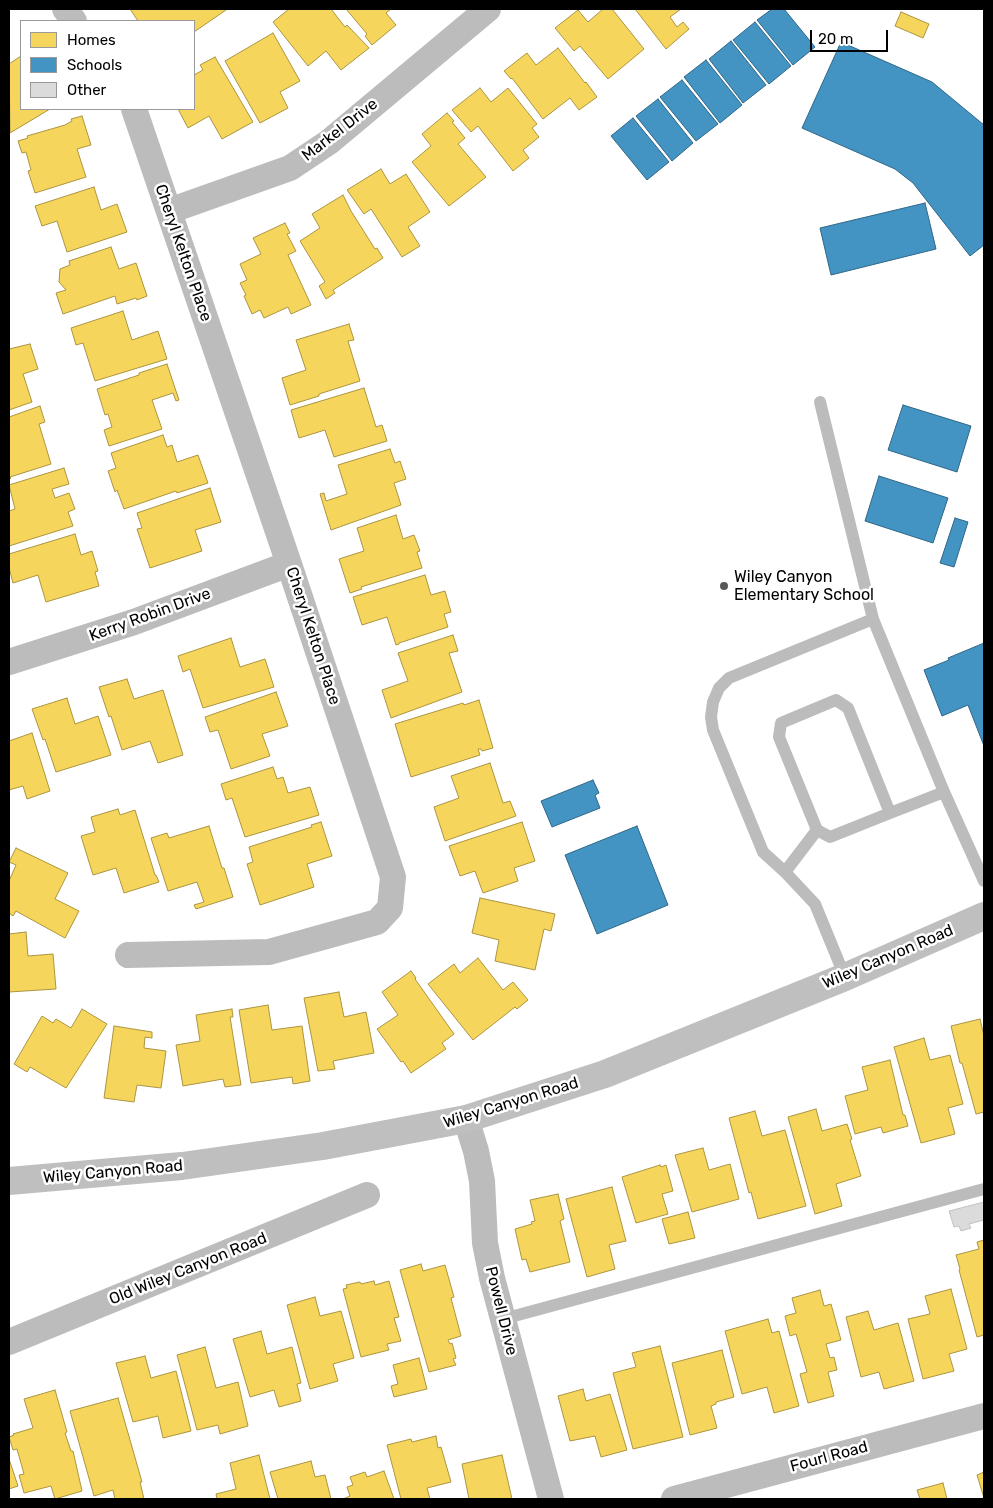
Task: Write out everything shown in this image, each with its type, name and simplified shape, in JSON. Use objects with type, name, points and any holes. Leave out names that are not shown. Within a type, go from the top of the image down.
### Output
[{"type":"street","points":[[65,9],[73,20]]},
{"type":"street","name":"Markel Drive","points":[[170,211],[290,168],[329,142],[481,11]]},
{"type":"street","name":"Cheryl Kelton Place","points":[[128,955],[269,952],[376,922],[390,908],[393,878],[289,564],[134,110]]},
{"type":"street","name":"Kerry Robin Drive","points":[[9,662],[134,622],[289,564]]},
{"type":"street","name":"Wiley Canyon Road","points":[[9,1181],[182,1166],[324,1146],[466,1119],[605,1074],[845,977],[984,916]]},
{"type":"street","name":"Powell Drive","points":[[466,1119],[476,1151],[482,1181],[485,1243],[492,1278],[551,1499]]},
{"type":"street","name":"Old Wiley Canyon Road","points":[[9,1342],[367,1195]]},
{"type":"street","name":"Fourl Road","points":[[674,1499],[984,1416]]},
{"type":"lane","points":[[820,402],[873,619],[944,792],[984,881]]},
{"type":"lane","points":[[845,977],[815,904],[763,852],[712,730],[711,717],[713,702],[719,688],[729,678],[873,619]]},
{"type":"lane","points":[[890,813],[848,708],[836,700],[781,723],[779,737],[817,830],[830,836],[890,813],[944,792]]},
{"type":"lane","points":[[785,872],[817,830]]},
{"type":"lane","points":[[503,1319],[984,1189]]},
{"type":"building: Homes","points":[[130,9],[226,10],[195,31],[195,20],[137,20]]},
{"type":"building: Homes","points":[[289,9],[331,9],[345,27],[347,25],[369,48],[341,70],[326,51],[308,66],[273,22]]},
{"type":"building: Homes","points":[[346,9],[391,9],[386,13],[396,25],[372,45],[365,36],[367,34]]},
{"type":"building: Homes","points":[[603,9],[612,9],[644,49],[608,79],[580,46],[574,51],[555,28],[578,10],[588,22]]},
{"type":"building: Homes","points":[[635,9],[681,9],[670,17],[677,27],[683,22],[689,29],[666,49]]},
{"type":"building: Homes","points":[[901,12],[929,24],[923,38],[895,26]]},
{"type":"building: Homes","points":[[273,33],[300,81],[280,92],[288,108],[260,123],[225,61]]},
{"type":"building: Homes","points":[[558,48],[597,97],[579,110],[570,98],[543,119],[512,78],[504,71],[527,53],[536,65]]},
{"type":"building: Homes","points":[[20,57],[20,110],[48,110],[10,133],[9,64]]},
{"type":"building: Homes","points":[[215,57],[253,122],[222,139],[209,116],[188,128],[179,110],[195,110],[195,74],[203,70],[200,65]]},
{"type":"building: Homes","points":[[480,88],[491,102],[508,88],[537,124],[532,128],[539,137],[523,150],[529,158],[513,171],[478,126],[471,132],[452,110]]},
{"type":"building: Homes","points":[[447,113],[465,138],[458,144],[486,177],[449,206],[412,162],[431,146],[422,134]]},
{"type":"building: Homes","points":[[82,116],[91,145],[77,149],[86,177],[35,193],[28,171],[31,170],[26,152],[22,153],[18,141],[28,138],[27,136],[65,125],[72,121],[71,119]]},
{"type":"building: Homes","points":[[381,169],[390,184],[406,174],[430,212],[408,227],[420,246],[402,257],[371,209],[364,214],[347,190]]},
{"type":"building: Homes","points":[[94,187],[101,210],[117,204],[127,232],[67,252],[57,221],[42,226],[35,206]]},
{"type":"building: Homes","points":[[343,195],[375,249],[377,248],[383,258],[333,290],[335,293],[326,299],[319,286],[325,282],[300,241],[320,228],[312,214]]},
{"type":"building: Homes","points":[[285,223],[290,233],[287,234],[296,251],[288,255],[311,305],[291,314],[288,307],[264,318],[260,310],[252,314],[244,296],[246,295],[240,283],[247,280],[240,264],[261,254],[253,238]]},
{"type":"building: Homes","points":[[111,247],[119,269],[136,263],[147,296],[117,304],[115,296],[63,314],[56,293],[66,290],[59,282],[60,269],[70,265],[69,261]]},
{"type":"building: Homes","points":[[123,311],[132,340],[158,331],[167,359],[95,381],[83,343],[76,345],[71,328]]},
{"type":"building: Homes","points":[[349,324],[354,340],[348,341],[360,381],[290,405],[282,378],[306,370],[296,340]]},
{"type":"building: Homes","points":[[30,344],[38,369],[23,374],[32,402],[9,410],[9,349]]},
{"type":"building: Homes","points":[[167,364],[179,400],[176,401],[173,393],[152,400],[162,429],[109,446],[104,430],[112,427],[108,414],[105,415],[97,389]]},
{"type":"building: Homes","points":[[364,388],[376,427],[382,425],[387,441],[334,457],[325,430],[299,438],[291,410]]},
{"type":"building: Homes","points":[[40,406],[45,422],[39,424],[51,464],[10,477],[9,479],[9,417]]},
{"type":"building: Homes","points":[[163,435],[167,447],[172,445],[177,462],[198,455],[208,483],[177,493],[176,491],[124,509],[117,490],[115,492],[108,471],[116,468],[111,453]]},
{"type":"building: Homes","points":[[390,449],[395,463],[400,461],[406,479],[394,483],[401,505],[331,530],[320,494],[324,493],[326,501],[347,494],[338,465]]},
{"type":"building: Homes","points":[[64,468],[69,484],[52,489],[55,498],[69,493],[75,509],[68,512],[73,526],[9,546],[9,511],[15,509],[9,485]]},
{"type":"building: Homes","points":[[210,488],[221,522],[195,530],[202,551],[150,568],[137,529],[142,528],[137,513]]},
{"type":"building: Homes","points":[[396,515],[403,539],[414,535],[420,551],[417,552],[422,568],[361,587],[362,589],[350,593],[339,559],[364,551],[357,528]]},
{"type":"building: Homes","points":[[75,534],[81,555],[92,551],[98,571],[95,572],[99,586],[46,602],[38,575],[13,583],[9,568],[9,554]]},
{"type":"building: Homes","points":[[425,575],[431,595],[445,591],[451,612],[444,614],[448,627],[396,645],[387,617],[362,625],[353,597]]},
{"type":"building: Homes","points":[[453,635],[458,651],[449,653],[462,692],[391,718],[382,690],[408,681],[398,653]]},
{"type":"building: Homes","points":[[231,638],[240,667],[265,659],[274,687],[203,708],[190,669],[183,672],[178,656]]},
{"type":"building: Homes","points":[[127,679],[134,699],[163,690],[183,755],[158,763],[150,741],[122,750],[99,687]]},
{"type":"building: Homes","points":[[276,692],[288,726],[262,734],[270,756],[231,769],[218,730],[210,732],[205,717]]},
{"type":"building: Homes","points":[[67,698],[75,724],[98,716],[111,755],[56,772],[32,709]]},
{"type":"building: Homes","points":[[479,700],[493,748],[482,751],[478,749],[480,755],[411,777],[395,724],[463,703],[464,705]]},
{"type":"building: Homes","points":[[32,733],[50,791],[27,799],[23,786],[9,790],[9,741]]},
{"type":"building: Homes","points":[[490,763],[503,803],[510,801],[516,816],[445,841],[434,807],[459,798],[451,776]]},
{"type":"building: Homes","points":[[273,767],[277,779],[283,777],[288,793],[310,787],[319,815],[245,837],[232,798],[226,800],[221,784]]},
{"type":"building: Homes","points":[[118,809],[120,815],[135,810],[155,875],[159,882],[124,893],[116,868],[93,875],[81,836],[95,832],[91,817]]},
{"type":"building: Homes","points":[[321,822],[332,856],[307,864],[314,887],[260,905],[247,864],[253,862],[249,847],[312,827],[311,825]]},
{"type":"building: Homes","points":[[522,822],[535,861],[514,868],[518,881],[483,893],[475,871],[460,876],[449,846]]},
{"type":"building: Homes","points":[[209,826],[233,897],[196,909],[194,905],[204,902],[197,882],[168,891],[151,838],[167,833],[169,838]]},
{"type":"building: Homes","points":[[16,848],[68,873],[55,899],[79,911],[65,938],[16,911],[13,916],[9,913],[9,881],[16,865],[9,862]]},
{"type":"building: Homes","points":[[480,898],[555,914],[551,931],[544,929],[535,970],[495,961],[499,940],[472,933]]},
{"type":"building: Homes","points":[[26,932],[28,956],[53,954],[56,989],[9,992],[9,934]]},
{"type":"building: Homes","points":[[478,958],[503,990],[513,982],[528,1000],[517,1009],[515,1007],[473,1040],[428,984],[454,964],[460,973]]},
{"type":"building: Homes","points":[[411,971],[454,1034],[442,1043],[446,1049],[411,1073],[377,1029],[398,1015],[382,992]]},
{"type":"building: Homes","points":[[339,992],[344,1017],[366,1012],[374,1053],[333,1061],[335,1069],[318,1071],[304,998]]},
{"type":"building: Homes","points":[[268,1005],[272,1030],[302,1026],[310,1081],[293,1084],[292,1077],[251,1083],[239,1010]]},
{"type":"building: Homes","points":[[82,1009],[107,1024],[66,1088],[30,1067],[27,1072],[14,1064],[42,1016],[53,1023],[56,1019],[71,1028]]},
{"type":"building: Homes","points":[[232,1009],[233,1017],[230,1017],[241,1085],[225,1087],[223,1079],[183,1086],[176,1045],[200,1041],[196,1015]]},
{"type":"building: Homes","points":[[980,1019],[984,1036],[984,1112],[976,1114],[951,1026]]},
{"type":"building: Homes","points":[[114,1026],[152,1032],[152,1038],[145,1037],[144,1048],[166,1051],[161,1088],[137,1085],[134,1102],[104,1098]]},
{"type":"building: Homes","points":[[924,1038],[930,1060],[950,1055],[963,1104],[948,1108],[955,1134],[921,1143],[894,1047]]},
{"type":"building: Homes","points":[[890,1060],[903,1115],[905,1115],[908,1126],[883,1133],[881,1127],[855,1134],[845,1096],[868,1090],[862,1067]]},
{"type":"building: Homes","points":[[816,1109],[822,1131],[847,1124],[861,1176],[836,1184],[842,1206],[815,1214],[788,1117]]},
{"type":"building: Homes","points":[[755,1111],[762,1136],[785,1130],[806,1206],[758,1219],[729,1118]]},
{"type":"building: Homes","points":[[703,1148],[709,1170],[730,1164],[739,1199],[692,1212],[675,1155]]},
{"type":"building: Homes","points":[[660,1165],[661,1167],[666,1165],[673,1191],[662,1194],[668,1214],[636,1223],[622,1177]]},
{"type":"building: Homes","points":[[612,1187],[626,1241],[609,1245],[615,1269],[587,1277],[566,1199]]},
{"type":"building: Homes","points":[[558,1194],[564,1219],[560,1221],[570,1262],[530,1272],[526,1259],[522,1260],[515,1229],[532,1224],[531,1222],[535,1221],[530,1200]]},
{"type":"building: Homes","points":[[688,1212],[695,1238],[669,1244],[662,1219]]},
{"type":"building: Homes","points":[[984,1240],[984,1335],[977,1337],[956,1255],[979,1249],[977,1242]]},
{"type":"building: Homes","points":[[421,1264],[423,1271],[445,1265],[454,1297],[451,1298],[461,1336],[448,1340],[450,1344],[452,1343],[456,1358],[453,1359],[456,1365],[429,1372],[400,1270]]},
{"type":"building: Homes","points":[[374,1281],[375,1285],[389,1281],[399,1317],[394,1318],[401,1341],[387,1344],[389,1350],[361,1357],[343,1289],[347,1288],[346,1285]]},
{"type":"building: Homes","points":[[951,1289],[967,1349],[949,1354],[954,1371],[923,1379],[908,1319],[930,1314],[925,1296]]},
{"type":"building: Homes","points":[[820,1290],[824,1306],[831,1304],[841,1340],[826,1344],[830,1358],[834,1357],[837,1370],[828,1372],[834,1396],[808,1403],[800,1374],[807,1372],[796,1334],[790,1336],[785,1316],[796,1313],[792,1298]]},
{"type":"building: Homes","points":[[315,1297],[320,1316],[341,1311],[354,1358],[333,1364],[338,1381],[310,1389],[287,1305]]},
{"type":"building: Homes","points":[[868,1311],[874,1330],[898,1323],[914,1381],[884,1389],[879,1372],[861,1377],[846,1317]]},
{"type":"building: Homes","points":[[768,1319],[772,1333],[779,1331],[799,1406],[774,1413],[767,1387],[742,1394],[725,1331]]},
{"type":"building: Homes","points":[[261,1331],[267,1354],[292,1347],[301,1383],[297,1384],[301,1401],[279,1407],[274,1390],[250,1397],[233,1339]]},
{"type":"building: Homes","points":[[660,1346],[683,1437],[633,1449],[613,1373],[636,1367],[632,1353]]},
{"type":"building: Homes","points":[[205,1347],[216,1388],[238,1382],[248,1426],[220,1434],[218,1425],[197,1430],[177,1355]]},
{"type":"building: Homes","points":[[722,1350],[734,1397],[716,1402],[716,1404],[711,1406],[717,1428],[690,1435],[672,1363]]},
{"type":"building: Homes","points":[[145,1356],[151,1378],[176,1371],[191,1431],[163,1438],[158,1416],[133,1422],[116,1363]]},
{"type":"building: Homes","points":[[419,1358],[427,1389],[394,1397],[391,1386],[398,1384],[393,1365]]},
{"type":"building: Homes","points":[[583,1389],[586,1401],[610,1394],[627,1450],[601,1457],[595,1436],[570,1441],[558,1396]]},
{"type":"building: Homes","points":[[55,1390],[67,1432],[65,1433],[71,1451],[73,1451],[82,1491],[55,1499],[51,1486],[24,1493],[19,1475],[24,1474],[17,1449],[13,1450],[9,1437],[33,1428],[24,1399]]},
{"type":"building: Homes","points":[[118,1398],[142,1482],[140,1482],[144,1499],[115,1499],[113,1490],[94,1496],[70,1411]]},
{"type":"building: Homes","points":[[436,1436],[438,1448],[441,1447],[451,1482],[427,1488],[430,1499],[401,1499],[387,1445],[411,1439],[412,1442]]},
{"type":"building: Homes","points":[[259,1455],[270,1499],[217,1499],[216,1494],[236,1489],[230,1463]]},
{"type":"building: Homes","points":[[502,1455],[512,1499],[469,1499],[462,1464]]},
{"type":"building: Homes","points":[[9,1459],[18,1486],[9,1489]]},
{"type":"building: Homes","points":[[311,1461],[315,1477],[325,1475],[331,1499],[278,1499],[270,1472]]},
{"type":"building: Homes","points":[[384,1471],[394,1499],[343,1499],[350,1496],[347,1487],[353,1485],[350,1477],[365,1472],[367,1477]]},
{"type":"building: Homes","points":[[984,1472],[984,1498],[977,1475]]},
{"type":"building: Homes","points":[[943,1483],[947,1499],[920,1499],[917,1490]]},
{"type":"building: Schools","points":[[772,9],[784,9],[815,47],[793,65],[757,20]]},
{"type":"building: Schools","points":[[755,22],[791,66],[769,84],[733,40]]},
{"type":"building: Schools","points":[[731,41],[766,85],[743,103],[709,59]]},
{"type":"building: Schools","points":[[841,42],[932,82],[984,125],[984,245],[970,256],[913,183],[895,169],[802,128]]},
{"type":"building: Schools","points":[[706,60],[742,105],[720,123],[684,77]]},
{"type":"building: Schools","points":[[682,80],[718,124],[696,141],[660,97]]},
{"type":"building: Schools","points":[[658,99],[693,143],[672,161],[636,116]]},
{"type":"building: Schools","points":[[633,118],[669,162],[647,180],[611,136]]},
{"type":"building: Schools","points":[[925,203],[936,249],[831,275],[820,228]]},
{"type":"building: Schools","points":[[903,405],[971,426],[957,472],[888,450]]},
{"type":"building: Schools","points":[[879,476],[948,498],[933,543],[865,521]]},
{"type":"building: Schools","points":[[955,518],[968,522],[954,567],[940,563]]},
{"type":"building: Schools","points":[[984,643],[984,746],[968,705],[942,716],[924,670]]},
{"type":"building: Schools","points":[[593,780],[599,793],[595,795],[600,808],[552,827],[541,801]]},
{"type":"building: Schools","points":[[637,826],[668,905],[597,934],[565,855]]},
{"type":"building: Other","points":[[984,1202],[984,1220],[969,1224],[971,1228],[961,1231],[959,1226],[954,1227],[949,1211]]},
{"type":"place","name":"Wiley Canyon Elementary School","points":[[724,586]]}]
